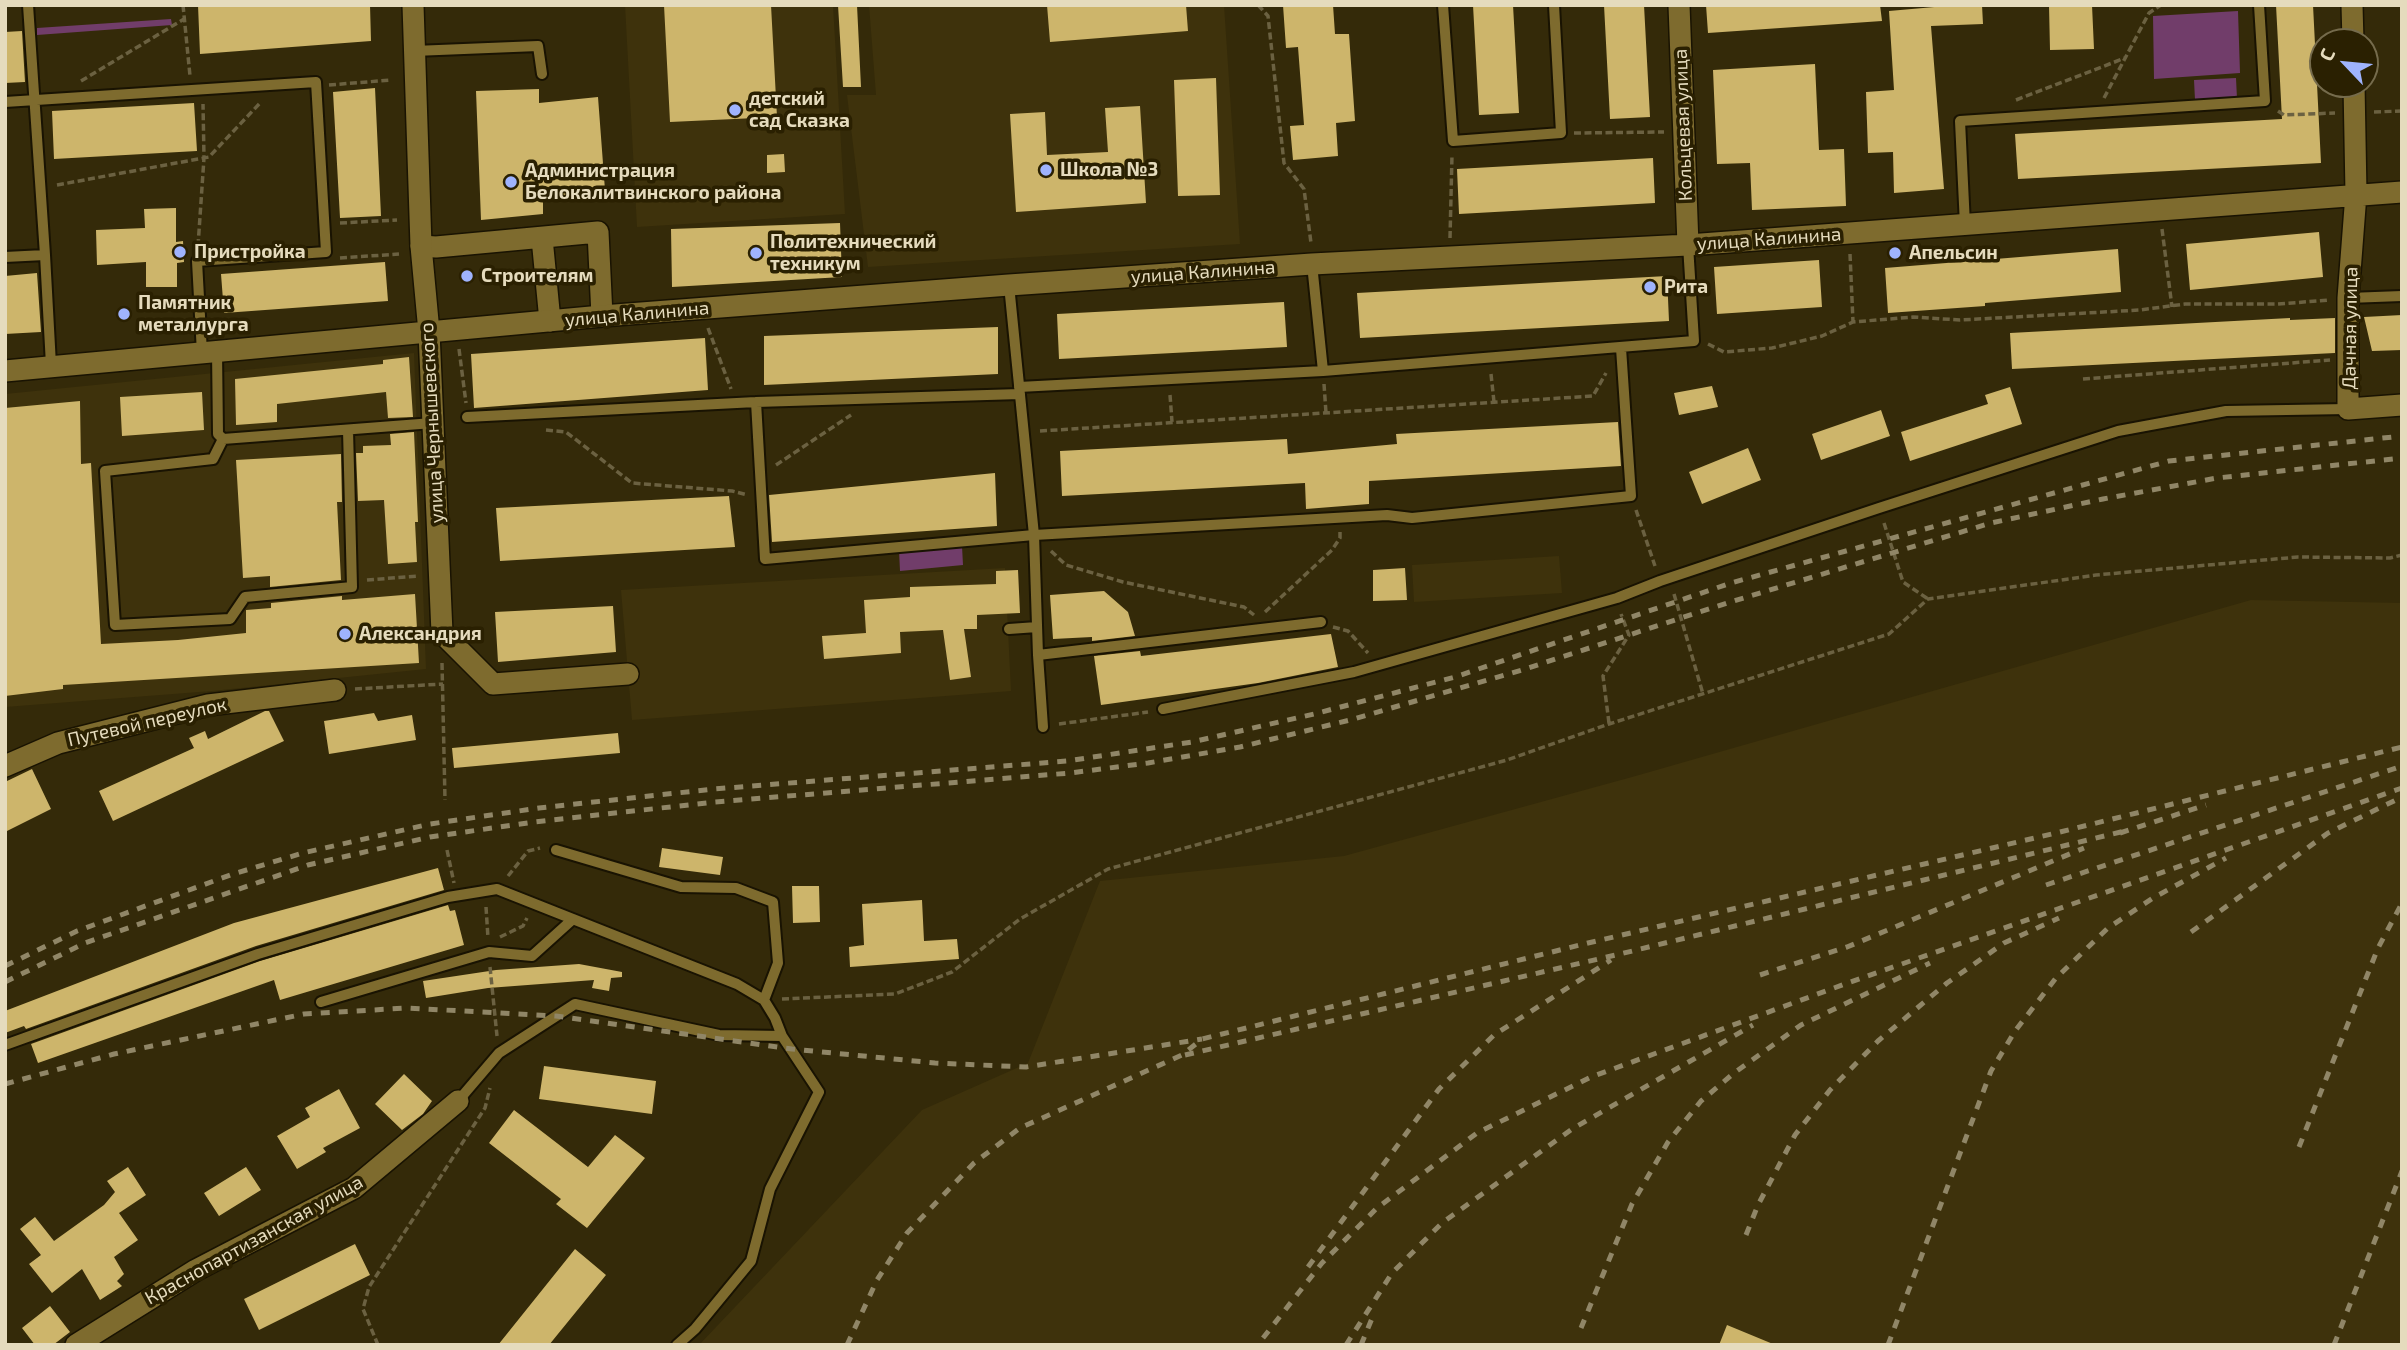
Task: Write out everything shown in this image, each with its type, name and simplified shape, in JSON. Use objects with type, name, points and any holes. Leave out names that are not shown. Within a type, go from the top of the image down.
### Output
[{"type":"street","name":"улица Чернышевского","points":[[412,5],[442,633]]},
{"type":"street","name":"Кольцевая улица","points":[[1679,5],[1688,245]]},
{"type":"street","points":[[2352,5],[2353,28]]},
{"type":"street","name":"Дачная улица","points":[[2354,98],[2356,194],[2348,298],[2348,409],[2402,405]]},
{"type":"street","name":"улица Калинина","points":[[5,370],[602,316],[1009,285],[1312,257],[1688,245],[2402,192]]},
{"type":"street","points":[[422,246],[436,247],[598,232],[602,316]]},
{"type":"street","points":[[542,238],[550,321]]},
{"type":"street","points":[[442,633],[493,684],[628,674]]},
{"type":"street","name":"Путевой переулок","points":[[5,766],[58,743],[208,705],[335,690]]},
{"type":"street","name":"Краснопартизанская улица","points":[[76,1345],[196,1270],[354,1188],[458,1101]]},
{"type":"lane","points":[[28,5],[51,365]]},
{"type":"lane","points":[[1443,5],[1453,141],[1561,133],[1554,5]]},
{"type":"lane","points":[[1965,225],[1960,121],[2265,101],[2259,5]]},
{"type":"lane","points":[[414,51],[538,46],[542,74]]},
{"type":"lane","points":[[5,102],[316,82],[326,252],[197,261],[218,434],[223,439],[433,423]]},
{"type":"lane","points":[[467,417],[1019,391],[1169,379],[1323,371],[1693,341],[1688,245]]},
{"type":"lane","points":[[5,257],[45,255]]},
{"type":"lane","points":[[1312,257],[1323,371]]},
{"type":"lane","points":[[1009,285],[1034,535],[1043,727]]},
{"type":"lane","points":[[2348,298],[2402,296]]},
{"type":"lane","points":[[756,402],[765,559],[1034,535],[1339,517],[1387,515],[1412,518],[1632,496],[1621,348]]},
{"type":"lane","points":[[1163,709],[1379,666],[1617,598],[1879,508],[2118,431],[2227,411],[2348,409]]},
{"type":"lane","points":[[223,439],[213,460],[106,471],[115,625],[230,619],[245,597],[352,587],[348,430]]},
{"type":"lane","points":[[1038,655],[1321,622]]},
{"type":"lane","points":[[1009,629],[1037,627]]},
{"type":"lane","points":[[556,850],[681,887],[736,888],[774,902],[778,963],[764,1000]]},
{"type":"lane","points":[[5,1045],[258,954],[457,895],[497,889],[737,984],[764,1000],[782,1037],[819,1092],[770,1189],[751,1261],[695,1329],[677,1345]]},
{"type":"lane","points":[[321,1002],[489,952],[532,956],[573,919]]},
{"type":"lane","points":[[458,1101],[499,1053],[575,1004],[719,1035],[782,1037]]},
{"type":"path","points":[[183,5],[192,90],[203,102],[204,158],[197,261]]},
{"type":"path","points":[[1258,5],[1268,16],[1284,163],[1304,190],[1312,257]]},
{"type":"path","points":[[2096,112],[2149,13],[2161,5]]},
{"type":"path","points":[[52,99],[184,19]]},
{"type":"path","points":[[2011,102],[2125,58]]},
{"type":"path","points":[[317,86],[391,80]]},
{"type":"path","points":[[41,188],[209,157],[278,85]]},
{"type":"path","points":[[2265,101],[2284,115],[2322,114]]},
{"type":"path","points":[[2390,111],[2402,111]]},
{"type":"path","points":[[1561,133],[1683,132]]},
{"type":"path","points":[[1450,240],[1453,141]]},
{"type":"path","points":[[2159,209],[2172,307]]},
{"type":"path","points":[[324,224],[397,220]]},
{"type":"path","points":[[1849,233],[1853,322]]},
{"type":"path","points":[[326,252],[334,258],[399,254]]},
{"type":"path","points":[[1693,332],[1724,352],[1772,348],[1822,336],[1853,322],[1913,317],[1960,320],[2033,317],[2348,298]]},
{"type":"path","points":[[708,328],[736,404]]},
{"type":"path","points":[[459,349],[467,417]]},
{"type":"path","points":[[1490,358],[1494,402]]},
{"type":"path","points":[[2083,379],[2349,358]]},
{"type":"path","points":[[1323,371],[1326,413]]},
{"type":"path","points":[[1169,379],[1172,422]]},
{"type":"path","points":[[1024,432],[1593,396]]},
{"type":"path","points":[[760,476],[875,399]]},
{"type":"path","points":[[542,430],[566,432],[632,483],[732,491],[761,498]]},
{"type":"path","points":[[1632,496],[1665,580],[1703,694]]},
{"type":"path","points":[[1879,508],[1903,582],[1928,599]]},
{"type":"path","points":[[1258,618],[1332,550],[1340,538],[1339,517]]},
{"type":"path","points":[[1034,535],[1066,565],[1123,582],[1244,607],[1258,618],[1271,619]]},
{"type":"path","points":[[764,1000],[895,994],[952,972],[1020,919],[1108,869],[1507,760],[1609,724],[1889,634],[1928,599],[2096,575],[2298,557],[2390,558],[2402,555]]},
{"type":"path","points":[[352,587],[370,579],[439,574]]},
{"type":"path","points":[[1609,724],[1603,676],[1629,635],[1617,598]]},
{"type":"path","points":[[1321,622],[1348,631],[1379,666]]},
{"type":"path","points":[[442,633],[445,800]]},
{"type":"path","points":[[335,690],[443,684]]},
{"type":"path","points":[[1043,727],[1163,709]]},
{"type":"path","points":[[497,889],[528,851],[542,847],[556,850]]},
{"type":"path","points":[[447,850],[457,895]]},
{"type":"path","points":[[489,952],[500,936],[523,926],[535,904]]},
{"type":"shaded area","name":"детский сад Сказка","points":[[625,5],[833,5],[845,214],[637,227]]},
{"type":"shaded area","name":"Школа №3","points":[[869,5],[1224,5],[1240,244],[868,267],[847,95],[876,95]]},
{"type":"shaded area","points":[[2238,11],[2240,73],[2154,79],[2153,16]]},
{"type":"shaded area","points":[[171,19],[172,25],[37,35],[37,28]]},
{"type":"shaded area","points":[[2236,78],[2237,99],[2195,100],[2194,80]]},
{"type":"shaded area","points":[[414,353],[426,669],[212,691],[5,707],[5,394]]},
{"type":"shaded area","points":[[962,546],[963,565],[900,571],[899,550]]},
{"type":"shaded area","points":[[1559,556],[1562,593],[1414,602],[1412,565]]},
{"type":"shaded area","points":[[1005,568],[1011,691],[632,720],[621,590]]},
{"type":"shaded area","points":[[2251,600],[2402,603],[2402,1345],[699,1345],[922,1110],[1028,1063],[1100,881],[1344,856],[1632,777]]},
{"type":"building","points":[[198,5],[370,5],[371,41],[200,54]]},
{"type":"building","points":[[664,5],[771,5],[777,117],[670,122]]},
{"type":"building","points":[[838,5],[857,5],[861,87],[843,87]]},
{"type":"building","points":[[1047,5],[1186,5],[1188,31],[1050,42]]},
{"type":"building","points":[[1283,5],[1333,5],[1335,34],[1349,34],[1355,121],[1336,123],[1338,156],[1293,160],[1290,126],[1304,125],[1298,47],[1286,48]]},
{"type":"building","points":[[1473,5],[1513,5],[1519,113],[1479,115]]},
{"type":"building","points":[[1604,5],[1644,5],[1650,117],[1610,119]]},
{"type":"building","points":[[1706,5],[1880,5],[1882,21],[1708,33]]},
{"type":"building","points":[[1982,5],[1983,24],[1931,26],[1944,189],[1894,193],[1893,152],[1868,153],[1866,92],[1894,90],[1889,11]]},
{"type":"building","points":[[2049,5],[2092,5],[2094,49],[2050,50]]},
{"type":"building","points":[[2276,5],[2313,5],[2314,28],[2309,28],[2309,98],[2318,98],[2321,163],[2018,179],[2015,134],[2282,119]]},
{"type":"building","points":[[22,31],[25,82],[5,83],[5,32]]},
{"type":"building","points":[[1815,64],[1819,150],[1844,149],[1846,206],[1752,210],[1750,163],[1717,164],[1713,70]]},
{"type":"building","points":[[1216,78],[1220,195],[1178,196],[1174,80]]},
{"type":"building","points":[[375,88],[381,216],[340,218],[333,92]]},
{"type":"building","points":[[539,89],[539,103],[598,97],[605,190],[543,198],[543,214],[481,220],[476,91]]},
{"type":"building","points":[[194,103],[197,151],[54,159],[52,111]]},
{"type":"building","points":[[1140,106],[1146,203],[1016,212],[1010,114],[1045,112],[1047,155],[1108,152],[1105,108]]},
{"type":"building","points":[[784,154],[785,172],[767,173],[767,155]]},
{"type":"building","points":[[1653,158],[1655,203],[1459,214],[1457,169]]},
{"type":"building","points":[[176,208],[176,242],[183,241],[184,262],[177,263],[177,287],[146,287],[146,262],[97,265],[96,230],[145,228],[144,209]]},
{"type":"building","name":"Политехнический техникум","points":[[840,223],[842,277],[672,287],[671,229]]},
{"type":"building","points":[[2319,232],[2323,277],[2190,290],[2186,244]]},
{"type":"building","points":[[2118,249],[2121,292],[1888,313],[1885,268]]},
{"type":"building","points":[[1819,260],[1822,307],[1717,314],[1714,267]]},
{"type":"building","points":[[385,262],[388,301],[224,313],[221,274]]},
{"type":"building","points":[[37,273],[41,332],[5,334],[5,276]]},
{"type":"building","points":[[1667,276],[1669,321],[1360,338],[1357,293]]},
{"type":"building","points":[[1284,302],[1287,347],[1059,359],[1057,314]]},
{"type":"building","points":[[2402,315],[2402,350],[2372,351],[2364,317]]},
{"type":"building","points":[[2335,318],[2335,353],[2012,369],[2010,333]]},
{"type":"building","points":[[998,327],[998,374],[764,385],[764,336]]},
{"type":"building","points":[[705,338],[708,390],[474,408],[471,354]]},
{"type":"building","points":[[409,357],[413,417],[388,418],[386,392],[277,404],[277,422],[236,425],[235,379],[383,364],[383,360]]},
{"type":"building","points":[[1712,386],[1718,407],[1679,415],[1674,393]]},
{"type":"building","points":[[2010,387],[2022,424],[1910,461],[1901,432],[1988,404],[1985,395]]},
{"type":"building","points":[[202,392],[204,430],[122,436],[120,397]]},
{"type":"building","points":[[80,401],[81,464],[91,463],[101,644],[246,633],[246,610],[271,608],[271,603],[342,596],[342,600],[415,594],[419,663],[63,685],[63,689],[5,696],[5,408]]},
{"type":"building","points":[[1881,410],[1890,436],[1821,460],[1812,434]]},
{"type":"building","points":[[1618,422],[1621,466],[1369,481],[1369,504],[1306,509],[1305,483],[1062,496],[1060,451],[1287,439],[1288,454],[1397,444],[1396,434]]},
{"type":"building","points":[[414,432],[417,562],[388,564],[384,500],[358,501],[356,453],[363,453],[363,446],[391,445],[390,434]]},
{"type":"building","points":[[1748,448],[1761,480],[1702,504],[1689,472]]},
{"type":"building","points":[[341,454],[342,502],[337,502],[341,580],[270,587],[270,576],[243,578],[236,460]]},
{"type":"building","points":[[995,473],[997,526],[772,542],[769,495]]},
{"type":"building","points":[[729,496],[735,547],[500,561],[496,508]]},
{"type":"building","points":[[1405,568],[1407,600],[1373,601],[1373,570]]},
{"type":"building","points":[[1018,570],[1020,613],[977,615],[977,629],[964,629],[971,677],[950,680],[943,630],[900,632],[901,653],[824,659],[822,636],[866,633],[864,600],[910,597],[910,587],[996,584],[996,571]]},
{"type":"building","points":[[1104,591],[1128,612],[1135,636],[1092,641],[1092,637],[1053,639],[1050,595]]},
{"type":"building","points":[[613,606],[616,652],[498,662],[495,612]]},
{"type":"building","points":[[1331,634],[1338,667],[1258,683],[1101,705],[1094,656],[1140,651],[1141,656]]},
{"type":"building","points":[[269,711],[284,741],[113,821],[99,791],[194,748],[189,738],[205,731],[208,739]]},
{"type":"building","points":[[374,713],[378,721],[412,715],[416,740],[329,754],[324,721]]},
{"type":"building","points":[[618,733],[620,753],[454,768],[452,748]]},
{"type":"building","points":[[32,769],[51,809],[5,832],[5,782]]},
{"type":"building","points":[[662,848],[723,857],[720,875],[659,867]]},
{"type":"building","points":[[438,868],[444,890],[256,946],[26,1029],[24,1026],[5,1033],[5,1011],[234,923]]},
{"type":"building","points":[[792,886],[819,886],[820,922],[793,923]]},
{"type":"building","points":[[922,900],[924,941],[957,939],[959,959],[850,967],[849,947],[864,945],[862,904]]},
{"type":"building","points":[[448,905],[450,911],[455,910],[464,945],[280,1000],[274,980],[38,1063],[31,1044],[260,961]]},
{"type":"building","points":[[579,964],[622,972],[622,977],[611,978],[609,991],[592,988],[594,980],[488,988],[426,998],[423,981],[496,970]]},
{"type":"building","points":[[544,1066],[656,1081],[652,1114],[539,1099]]},
{"type":"building","points":[[404,1074],[432,1101],[423,1114],[402,1130],[375,1104]]},
{"type":"building","points":[[339,1089],[360,1128],[323,1148],[326,1152],[297,1169],[277,1136],[310,1117],[305,1108]]},
{"type":"building","points":[[514,1110],[588,1167],[615,1135],[645,1158],[587,1228],[556,1204],[561,1199],[489,1143]]},
{"type":"building","points":[[128,1167],[146,1195],[119,1213],[138,1240],[114,1257],[124,1274],[117,1281],[122,1286],[100,1300],[82,1269],[52,1293],[29,1264],[41,1255],[20,1229],[35,1217],[54,1241],[104,1205],[115,1192],[107,1181]]},
{"type":"building","points":[[246,1167],[261,1190],[219,1216],[204,1193]]},
{"type":"building","points":[[355,1244],[370,1275],[259,1330],[244,1299]]},
{"type":"building","points":[[575,1249],[606,1275],[549,1345],[498,1345]]},
{"type":"building","points":[[50,1306],[70,1332],[53,1345],[35,1345],[22,1328]]},
{"type":"building","points":[[1727,1325],[1773,1344],[1773,1345],[1719,1345]]},
{"type":"railway","points":[[5,966],[77,931],[233,874],[303,853],[430,824],[539,808],[714,789],[1067,761],[1192,742],[1455,677],[1731,583],[2169,461],[2402,436]]},
{"type":"railway","points":[[5,982],[85,943],[308,865],[430,837],[534,822],[715,802],[1070,773],[1240,747],[1350,720],[1522,670],[1727,603],[1991,523],[2217,478],[2402,458]]},
{"type":"railway","points":[[847,1345],[877,1280],[907,1233],[974,1163],[1020,1128],[1182,1055],[1202,1039],[2402,747]]},
{"type":"railway","points":[[2046,885],[2402,766]]},
{"type":"railway","points":[[1263,1338],[1322,1263],[1377,1208],[1477,1133],[1591,1077],[1845,984],[2402,788]]},
{"type":"railway","points":[[2191,932],[2328,833],[2402,797]]},
{"type":"railway","points":[[2120,833],[2206,805]]},
{"type":"railway","points":[[1185,1055],[1620,954],[2129,830]]},
{"type":"railway","points":[[1760,975],[1847,947],[2084,848]]},
{"type":"railway","points":[[1888,1345],[1991,1071],[2015,1031],[2056,978],[2108,928],[2153,898],[2226,858]]},
{"type":"railway","points":[[2299,1147],[2378,948],[2402,903]]},
{"type":"railway","points":[[1746,1235],[1758,1205],[1795,1135],[1830,1090],[1878,1041],[1947,983],[2004,943],[2059,918]]},
{"type":"railway","points":[[1308,1267],[1439,1089],[1494,1035],[1611,960]]},
{"type":"railway","points":[[1581,1328],[1632,1204],[1668,1142],[1701,1101],[1734,1073],[1801,1025],[1930,963]]},
{"type":"railway","points":[[5,1084],[114,1054],[304,1014],[407,1008],[556,1016],[792,1049],[935,1063],[1026,1067],[1202,1039]]},
{"type":"railway","points":[[1346,1345],[1392,1273],[1442,1223],[1572,1129],[1753,1025]]},
{"type":"railway","points":[[2334,1345],[2402,1171]]},
{"type":"railway","points":[[1361,1345],[1373,1316]]},
{"type":"place","name":"детский сад Сказка","points":[[735,110]]},
{"type":"place","name":"Школа №3","points":[[1046,170]]},
{"type":"place","name":"Администрация Белокалитвинского района","points":[[511,182]]},
{"type":"place","name":"Пристройка","points":[[180,252]]},
{"type":"place","name":"Политехнический техникум","points":[[756,253]]},
{"type":"place","name":"Апельсин","points":[[1895,253]]},
{"type":"place","name":"Строителям","points":[[467,276]]},
{"type":"place","name":"Рита","points":[[1650,287]]},
{"type":"place","name":"Памятник металлурга","points":[[124,314]]},
{"type":"place","name":"Александрия","points":[[345,634]]}]
